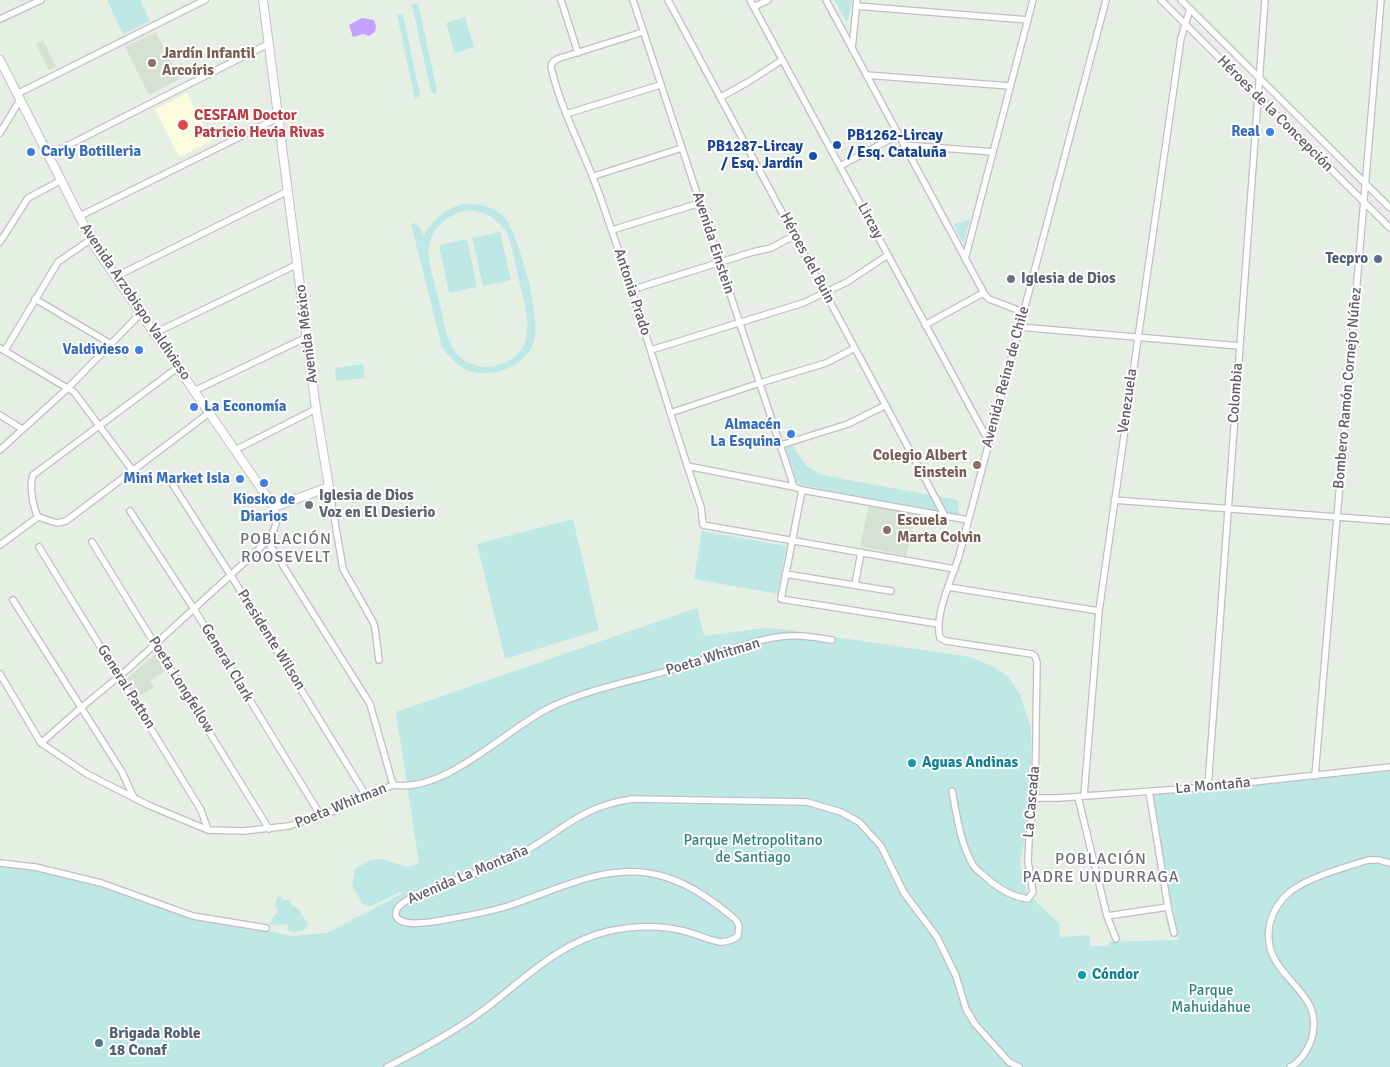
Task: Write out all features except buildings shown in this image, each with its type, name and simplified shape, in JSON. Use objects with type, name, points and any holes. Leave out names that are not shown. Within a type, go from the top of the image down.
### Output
[{"type":"street","points":[[0,19],[41,0]]},
{"type":"street","points":[[0,132],[18,97],[205,0]]},
{"type":"street","name":"Avenida México","points":[[263,0],[316,409],[343,569],[373,622],[378,660]]},
{"type":"street","points":[[561,0],[578,53],[643,32]]},
{"type":"street","name":"Avenida Einstein","points":[[633,0],[794,487]]},
{"type":"street","name":"Héroes del Buin","points":[[668,0],[945,516]]},
{"type":"street","name":"Lircay","points":[[750,0],[989,442]]},
{"type":"street","points":[[754,7],[768,0]]},
{"type":"street","points":[[826,0],[983,293],[989,299],[1023,312]]},
{"type":"street","points":[[965,259],[1033,0]]},
{"type":"street","name":"Avenida Reina de Chile","points":[[940,638],[939,624],[948,588],[955,569],[1106,0]]},
{"type":"street","name":"Héroes de la Concepción","points":[[1161,0],[1390,228]]},
{"type":"street","name":"Héroes de la Concepción","points":[[1181,0],[1390,208]]},
{"type":"street","name":"Colombia","points":[[1208,787],[1265,0]]},
{"type":"street","name":"Bombero Ramón Cornejo Núñez","points":[[1315,776],[1381,0]]},
{"type":"street","points":[[852,49],[857,3],[1028,20]]},
{"type":"street","name":"Venezuela","points":[[1116,939],[1107,916],[1081,796],[1099,610],[1114,500],[1180,48],[1190,9]]},
{"type":"street","points":[[47,156],[268,44]]},
{"type":"street","name":"Antonia Prado","points":[[578,53],[555,60],[552,63],[551,69],[566,114],[594,176],[701,507],[703,525],[791,540]]},
{"type":"street","name":"Avenida Arzobispo Valdivieso","points":[[0,60],[90,240],[274,507]]},
{"type":"street","points":[[720,98],[782,60]]},
{"type":"street","points":[[866,75],[1010,86]]},
{"type":"street","points":[[566,114],[660,85]]},
{"type":"street","points":[[78,217],[278,118]]},
{"type":"street","points":[[840,166],[898,135]]},
{"type":"street","points":[[904,145],[993,152]]},
{"type":"street","points":[[594,176],[682,148]]},
{"type":"street","points":[[0,242],[26,200],[60,181]]},
{"type":"street","points":[[115,277],[288,191]]},
{"type":"street","points":[[612,230],[700,203]]},
{"type":"street","points":[[631,290],[719,262],[768,249],[795,235]]},
{"type":"street","points":[[90,240],[60,259],[2,349],[74,392],[133,470]]},
{"type":"street","points":[[651,350],[803,303],[856,277],[888,255]]},
{"type":"street","points":[[153,334],[298,264]]},
{"type":"street","points":[[925,324],[983,293]]},
{"type":"street","points":[[35,299],[111,344]]},
{"type":"street","points":[[0,450],[68,388],[140,314]]},
{"type":"street","points":[[1019,327],[1240,346]]},
{"type":"street","points":[[194,391],[307,337]]},
{"type":"street","points":[[670,413],[826,363],[855,348]]},
{"type":"street","points":[[38,517],[35,508],[33,476],[178,368]]},
{"type":"street","points":[[781,445],[853,422],[886,405]]},
{"type":"street","points":[[235,450],[316,409]]},
{"type":"street","points":[[38,517],[57,524],[64,523],[209,413]]},
{"type":"street","points":[[0,415],[22,429]]},
{"type":"street","points":[[687,466],[802,490],[968,520]]},
{"type":"street","name":"Presidente Wilson","points":[[173,485],[367,797]]},
{"type":"street","points":[[41,743],[156,644],[267,540],[276,522],[277,517],[274,507],[329,486]]},
{"type":"street","points":[[802,490],[781,599],[939,624]]},
{"type":"street","points":[[1114,500],[1390,521]]},
{"type":"street","name":"General Clark","points":[[130,511],[194,609],[321,816]]},
{"type":"street","points":[[0,545],[38,517]]},
{"type":"street","points":[[267,540],[370,704],[392,785]]},
{"type":"street","points":[[791,540],[955,569]]},
{"type":"street","name":"Poeta Longfellow","points":[[92,542],[269,829]]},
{"type":"street","name":"General Patton","points":[[39,547],[201,810],[208,830]]},
{"type":"street","points":[[855,586],[861,552]]},
{"type":"street","points":[[785,574],[891,591]]},
{"type":"street","points":[[948,588],[1099,610]]},
{"type":"street","points":[[13,600],[122,772],[134,798]]},
{"type":"street","name":"Poeta Whitman","points":[[0,674],[41,743],[86,774],[134,798],[208,830],[269,829],[288,826],[321,816],[392,785],[417,784],[452,771],[547,710],[595,691],[670,671],[772,639],[789,636],[832,640]]},
{"type":"street","name":"La Cascada","points":[[940,638],[946,641],[1035,656],[1037,662],[1035,798],[1028,855],[1033,892],[1028,899],[1016,897],[995,885],[974,866],[964,847],[952,791]]},
{"type":"street","name":"La Montaña","points":[[1035,798],[1208,787],[1390,767]]},
{"type":"street","points":[[1149,791],[1174,933]]},
{"type":"street","name":"Avenida La Montaña","points":[[387,1067],[452,1032],[485,1009],[519,980],[544,963],[595,934],[650,927],[685,931],[720,942],[730,941],[738,936],[739,926],[736,920],[696,892],[671,878],[627,871],[602,874],[492,911],[418,924],[403,923],[398,920],[396,916],[400,904],[409,899],[512,859],[532,848],[580,815],[608,803],[633,799],[807,802],[841,812],[858,822],[881,846],[904,893],[937,937],[956,976],[966,1009],[975,1024],[1009,1062],[1019,1067]]},
{"type":"street","points":[[1290,1067],[1296,1064],[1309,1046],[1314,1030],[1314,1019],[1309,1002],[1283,973],[1270,951],[1268,931],[1271,919],[1280,902],[1291,891],[1308,881],[1368,860],[1379,860],[1390,864]]},
{"type":"street","points":[[0,863],[35,867],[101,883],[193,916],[266,928]]},
{"type":"street","points":[[1107,916],[1168,907]]},
{"type":"shaded area","points":[[362,18],[374,20],[375,32],[369,36],[363,34],[353,37],[349,25]]},
{"type":"shaded area","name":"Jardín Infantil Arcoíris","points":[[156,32],[180,79],[149,95],[125,47]]},
{"type":"shaded area","points":[[43,40],[56,67],[49,70],[36,44]]},
{"type":"shaded area","name":"CESFAM Doctor Patricio Hevia Rivas","points":[[187,93],[211,141],[179,157],[155,109]]},
{"type":"shaded area","name":"Escuela Marta Colvin","points":[[869,505],[915,514],[906,556],[860,546]]},
{"type":"shaded area","points":[[155,654],[165,671],[150,681],[154,687],[136,698],[124,681]]},
{"type":"green space","points":[[107,0],[140,0],[150,21],[123,34]]},
{"type":"green space","points":[[834,0],[852,0],[848,21],[846,21]]},
{"type":"green space","points":[[418,3],[437,90],[435,94],[431,92],[412,4]]},
{"type":"green space","points":[[403,14],[420,95],[415,99],[397,15]]},
{"type":"green space","points":[[465,17],[474,47],[455,53],[446,23]]},
{"type":"green space","points":[[463,204],[489,207],[502,215],[509,224],[515,238],[527,274],[536,327],[535,338],[525,356],[517,363],[498,372],[477,373],[467,370],[453,360],[442,347],[411,224],[416,223],[424,235],[440,215]],"holes":[[[470,210],[496,220],[507,233],[527,319],[525,343],[519,353],[510,361],[491,367],[481,367],[472,364],[455,352],[444,325],[429,254],[433,233],[443,222],[455,214]]]},
{"type":"green space","points":[[970,220],[964,241],[962,242],[954,224]]},
{"type":"green space","points":[[500,232],[511,280],[483,286],[472,238]]},
{"type":"green space","points":[[467,239],[477,287],[449,293],[439,245]]},
{"type":"green space","points":[[363,364],[365,378],[336,381],[335,368]]},
{"type":"green space","points":[[792,445],[806,466],[822,475],[958,500],[959,517],[802,485],[797,481],[785,447]]},
{"type":"green space","points":[[573,519],[599,630],[505,659],[477,544]]},
{"type":"green space","points":[[702,531],[786,546],[778,594],[694,579]]},
{"type":"green space","name":"Parque Metropolitano de Santiago","points":[[697,608],[704,636],[765,628],[781,629],[970,657],[990,665],[1008,676],[1020,695],[1031,728],[1031,802],[1020,864],[1026,890],[1059,923],[1060,937],[1090,935],[1090,946],[1109,946],[1108,942],[1179,940],[1173,907],[1167,890],[1152,795],[1390,771],[1390,1067],[0,1067],[0,865],[19,867],[106,887],[193,918],[291,936],[327,933],[401,894],[403,891],[371,906],[363,904],[352,886],[355,869],[370,860],[381,859],[408,867],[419,863],[396,712]]},
{"type":"green space","points":[[281,896],[283,900],[290,900],[291,904],[299,910],[308,924],[306,929],[294,932],[287,929],[289,926],[286,924],[272,926],[270,923],[278,910],[275,905],[277,898]]},
{"type":"place","name":"Jardín Infantil Arcoíris","points":[[152,63]]},
{"type":"place","name":"CESFAM Doctor Patricio Hevia Rivas","points":[[183,125]]},
{"type":"place","name":"Real","points":[[1270,132]]},
{"type":"place","name":"PB1262-Lircay / Esq. Cataluña","points":[[837,145]]},
{"type":"place","name":"Carly Botilleria","points":[[31,152]]},
{"type":"place","name":"PB1287-Lircay / Esq. Jardín","points":[[813,156]]},
{"type":"place","name":"Tecpro","points":[[1378,259]]},
{"type":"place","name":"Iglesia de Dios","points":[[1011,279]]},
{"type":"place","name":"Valdivieso","points":[[139,350]]},
{"type":"place","name":"La Economía","points":[[194,407]]},
{"type":"place","name":"Almacén La Esquina","points":[[791,434]]},
{"type":"place","name":"Colegio Albert Einstein","points":[[977,465]]},
{"type":"place","name":"Mini Market Isla","points":[[240,479]]},
{"type":"place","name":"Kiosko de Diarios","points":[[264,483]]},
{"type":"place","name":"Iglesia de Dios Voz en El Desierio","points":[[309,505]]},
{"type":"place","name":"Escuela Marta Colvin","points":[[887,530]]},
{"type":"place","name":"Aguas Andinas","points":[[912,763]]},
{"type":"place","name":"Cóndor","points":[[1082,975]]},
{"type":"place","name":"Brigada Roble 18 Conaf","points":[[99,1043]]},
{"type":"district","name":"POBLACIÓN ROOSEVELT","points":[[286,549]]},
{"type":"district","name":"POBLACIÓN PADRE UNDURRAGA","points":[[1101,869]]},
{"type":"park label","name":"Parque Mahuidahue","points":[[1211,1000]]}]
